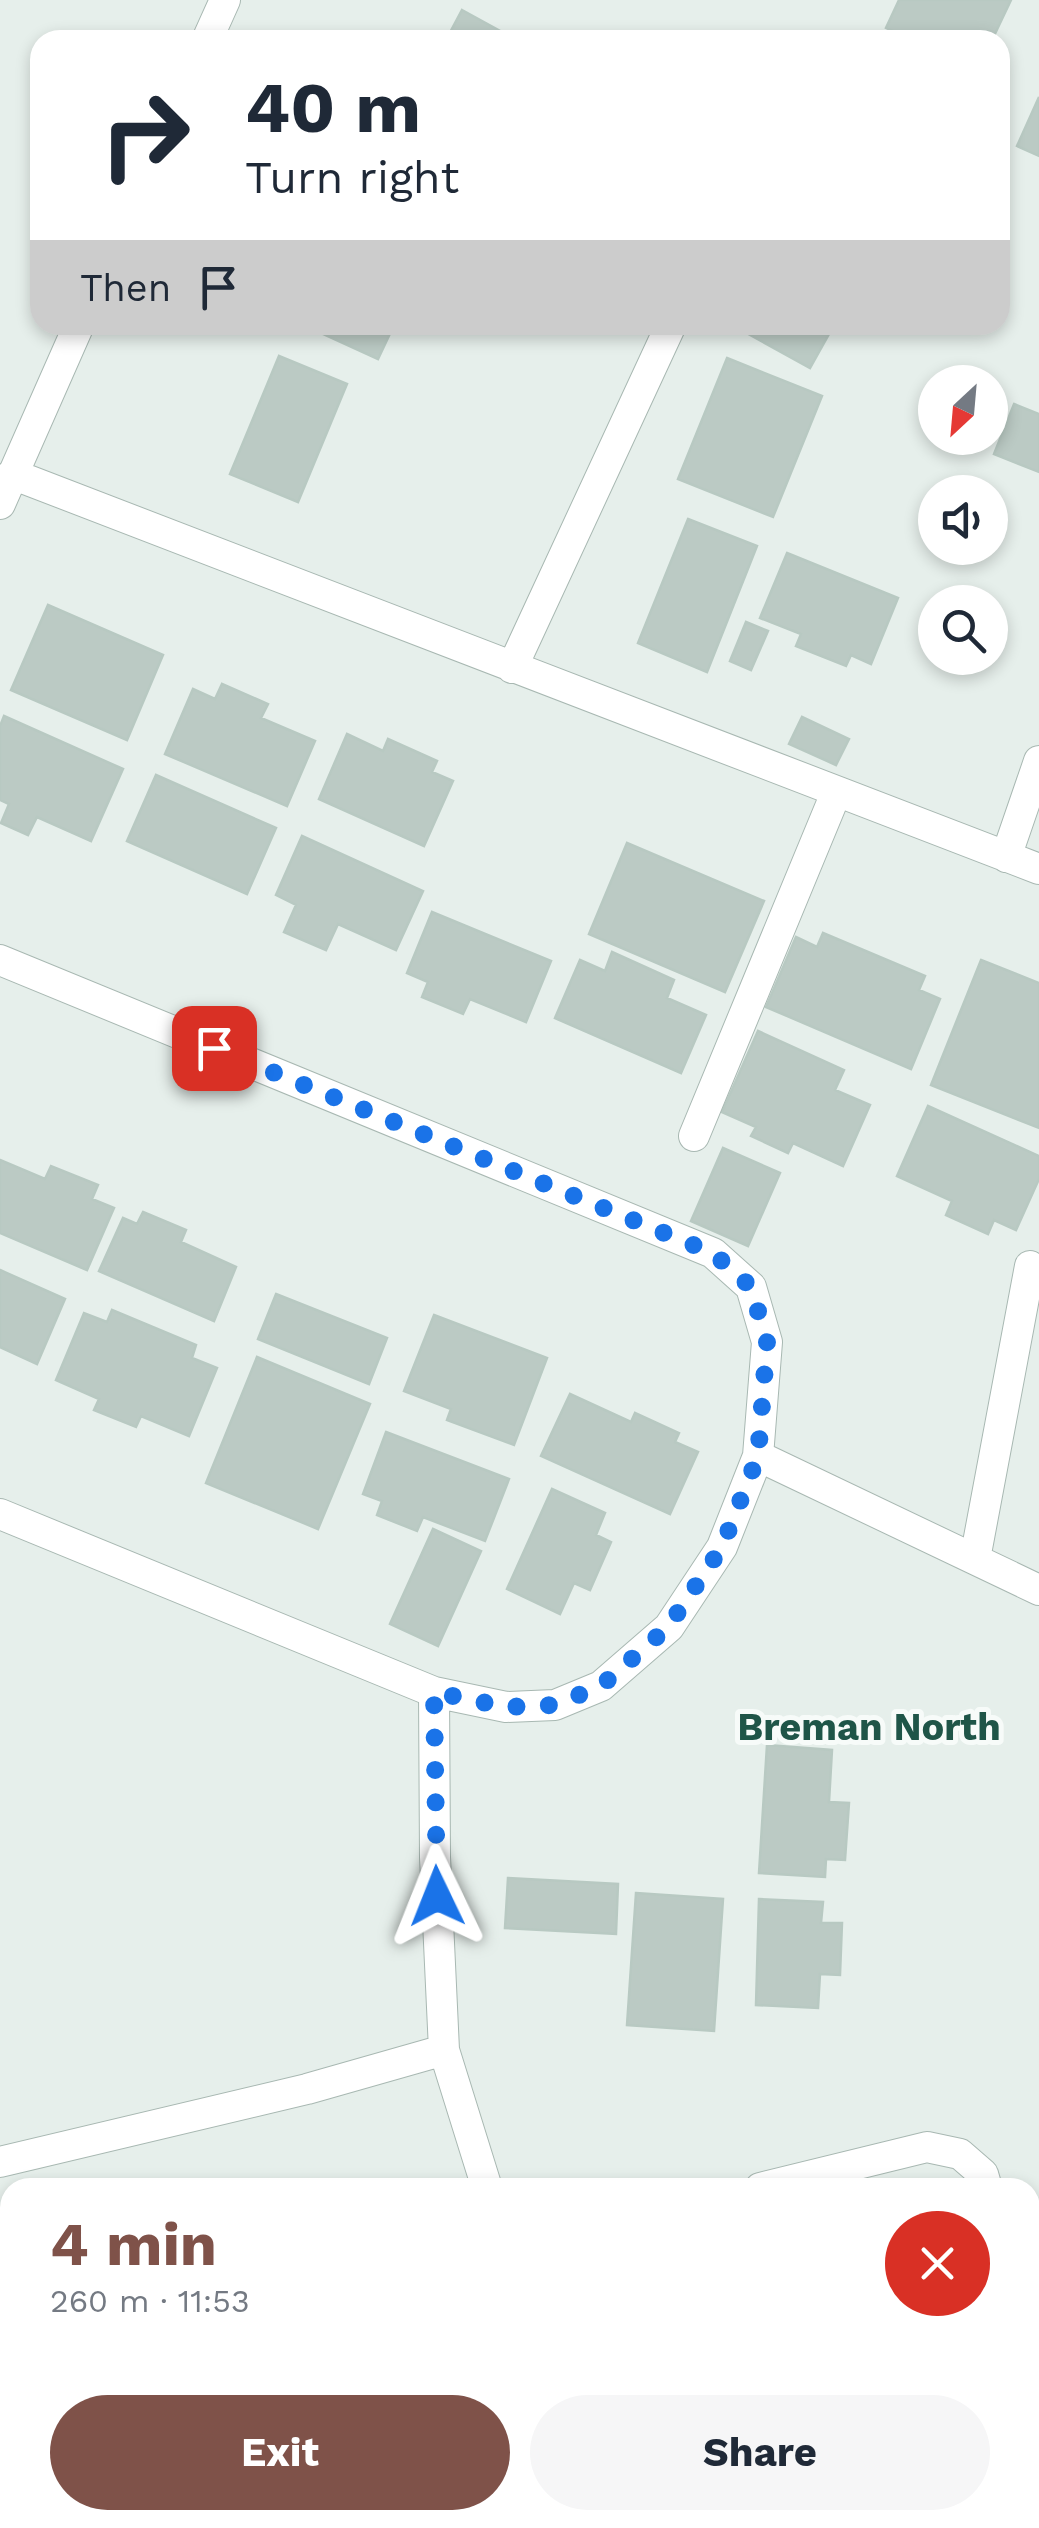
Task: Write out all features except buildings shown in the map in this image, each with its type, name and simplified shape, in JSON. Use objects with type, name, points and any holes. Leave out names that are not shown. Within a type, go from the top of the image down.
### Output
[{"type":"street","points":[[212,30],[225,0]]},
{"type":"street","points":[[0,504],[75,335]]},
{"type":"street","points":[[512,668],[666,335]]},
{"type":"street","points":[[12,474],[1039,870]]},
{"type":"street","points":[[1006,857],[1039,761]]},
{"type":"street","points":[[694,1136],[836,793]]},
{"type":"street","points":[[0,960],[713,1253],[751,1287],[767,1342],[758,1456],[722,1547],[668,1627],[601,1686],[554,1705],[506,1707],[434,1692],[0,1514]]},
{"type":"street","points":[[976,1559],[1030,1266]]},
{"type":"street","points":[[758,1456],[1039,1590]]},
{"type":"street","points":[[434,1692],[435,1857],[444,2050],[484,2178]]},
{"type":"street","points":[[0,2162],[307,2089],[444,2050]]},
{"type":"street","points":[[801,2178],[927,2147],[960,2154],[983,2178]]},
{"type":"district","name":"Breman North","points":[[869,1727]]},
{"type":"route","points":[[214,1048],[713,1253],[751,1287],[767,1342],[758,1456],[722,1547],[668,1627],[601,1686],[554,1705],[506,1707],[434,1692],[437,1896]]}]
